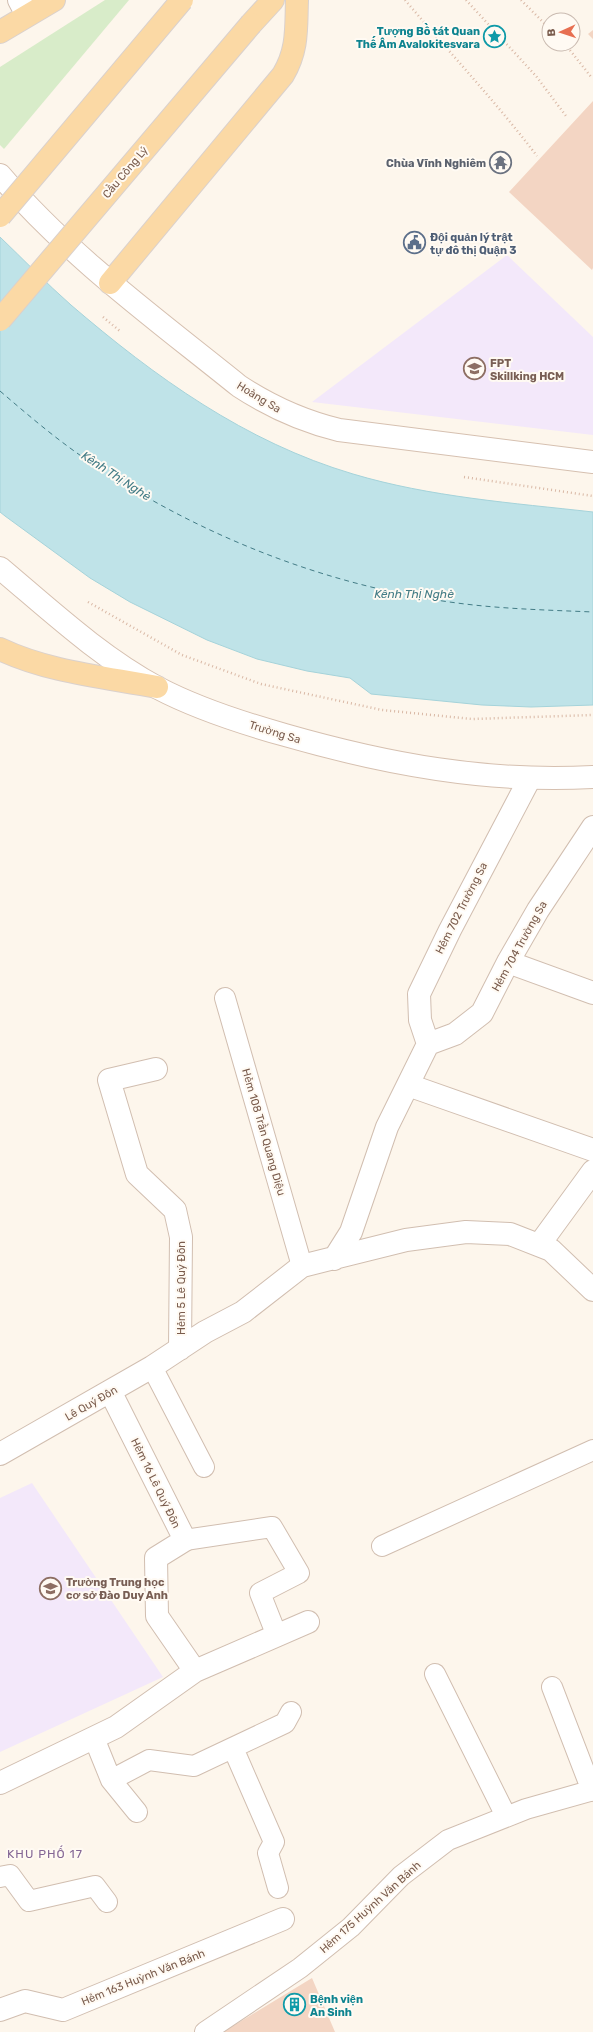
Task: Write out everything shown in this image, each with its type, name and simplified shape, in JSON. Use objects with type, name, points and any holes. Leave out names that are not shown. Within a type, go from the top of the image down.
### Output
[{"type":"main road","points":[[0,32],[23,8],[54,0]]},
{"type":"main road","points":[[0,216],[182,0]]},
{"type":"main road","name":"Cầu Công Lý","points":[[0,320],[273,0]]},
{"type":"main road","points":[[110,283],[283,76],[292,61],[295,44],[297,0]]},
{"type":"main road","points":[[0,650],[18,658],[45,665],[157,687]]},
{"type":"street","name":"Hoàng Sa","points":[[0,175],[26,205],[59,238],[110,283],[239,386],[261,400],[312,423],[366,434],[593,462]]},
{"type":"street","name":"Trường Sa","points":[[0,568],[72,628],[110,657],[157,687],[232,719],[326,747],[425,768],[478,775],[530,778],[593,777]]},
{"type":"street","name":"Hẻm 702 Trường Sa","points":[[428,1044],[420,1020],[419,994],[450,930],[530,778]]},
{"type":"street","name":"Hẻm 704 Trường Sa","points":[[428,1044],[455,1034],[482,1013],[508,962],[538,910],[593,827]]},
{"type":"street","points":[[508,962],[593,993]]},
{"type":"street","points":[[334,1259],[351,1232],[387,1127],[428,1044]]},
{"type":"street","name":"Hẻm 5 Lê Quý Đôn","points":[[156,1068],[109,1080],[137,1174],[175,1210],[181,1237],[180,1349]]},
{"type":"street","points":[[408,1085],[593,1150]]},
{"type":"street","points":[[539,1245],[593,1171]]},
{"type":"street","points":[[180,1349],[205,1332],[243,1312],[302,1266],[406,1240],[466,1232],[510,1234],[552,1250],[590,1281]]},
{"type":"street","name":"Lê Quý Ðôn","points":[[0,1454],[152,1367],[180,1349]]},
{"type":"street","name":"Hẻm 16 Lê Quý Đôn","points":[[110,1391],[185,1540],[156,1558],[157,1616],[195,1671]]},
{"type":"street","points":[[0,1783],[116,1727],[195,1671],[308,1622]]},
{"type":"street","name":"Hẻm 163 Huỳnh Văn Bánh","points":[[0,2010],[25,2001],[64,2010],[283,1919]]},
{"type":"lane","name":"Hẻm 108 Trần Quang Diệu","points":[[225,998],[302,1266]]},
{"type":"lane","points":[[152,1367],[204,1467]]},
{"type":"lane","points":[[382,1546],[593,1450]]},
{"type":"lane","points":[[185,1540],[272,1527],[299,1573],[260,1593],[277,1636]]},
{"type":"lane","points":[[435,1674],[506,1816]]},
{"type":"lane","points":[[552,1687],[593,1791]]},
{"type":"lane","points":[[110,1780],[149,1760],[194,1766],[285,1723],[291,1712]]},
{"type":"lane","points":[[94,1738],[110,1780],[137,1812]]},
{"type":"lane","points":[[233,1748],[274,1842],[268,1853],[278,1888]]},
{"type":"lane","name":"Hẻm 175 Huỳnh Văn Bánh","points":[[205,2032],[233,2015],[300,1968],[351,1927],[401,1876],[448,1840],[533,1806],[593,1791]]},
{"type":"lane","points":[[0,1877],[10,1875],[29,1901],[95,1886],[107,1902]]},
{"type":"path","points":[[406,0],[482,90],[506,115],[537,156]]},
{"type":"path","points":[[466,0],[536,76],[566,116]]},
{"type":"path","points":[[521,0],[541,20]]},
{"type":"path","points":[[571,52],[592,78]]},
{"type":"path","points":[[84,600],[182,655],[261,684],[382,710],[472,719],[593,715]]},
{"type":"shaded area","name":"FPT Skillking HCM","points":[[507,255],[593,337],[593,435],[312,402]]},
{"type":"shaded area","name":"Trường Trung học cơ sở Đào Duy Anh","points":[[32,1483],[163,1677],[0,1752],[0,1498]]},
{"type":"green space","points":[[105,0],[129,0],[4,149],[0,145],[0,67]]},
{"type":"water","name":"Kênh Thị Nghè","points":[[0,237],[71,305],[135,357],[169,382],[203,404],[238,425],[275,444],[313,461],[382,482],[442,494],[593,512],[593,705],[531,707],[482,705],[371,694],[350,678],[307,671],[257,659],[207,640],[130,602],[90,578],[5,516],[0,512]]},
{"type":"building","points":[[593,30],[593,39],[588,34]]},
{"type":"building","points":[[593,101],[593,268],[592,270],[509,192]]},
{"type":"building","name":"Bệnh viện An Sinh","points":[[312,1978],[335,2032],[223,2032]]},
{"type":"ferry route","points":[[0,391],[64,444],[129,487],[172,511],[263,553],[311,570],[359,584],[408,595],[491,607],[593,612]]},
{"type":"place","name":"Tượng Bồ tát Quan Thế Âm Avalokitesvara","points":[[495,37]]},
{"type":"place","name":"Chùa Vĩnh Nghiêm","points":[[501,163]]},
{"type":"place","name":"Đội quản lý trật tự đô thị Quận 3","points":[[414,243]]},
{"type":"place","name":"FPT Skillking HCM","points":[[474,369]]},
{"type":"place","name":"Trường Trung học cơ sở Đào Duy Anh","points":[[51,1588]]},
{"type":"place","name":"Bệnh viện An Sinh","points":[[295,2005]]},
{"type":"district","name":"KHU PHỐ 17","points":[[45,1854]]}]
